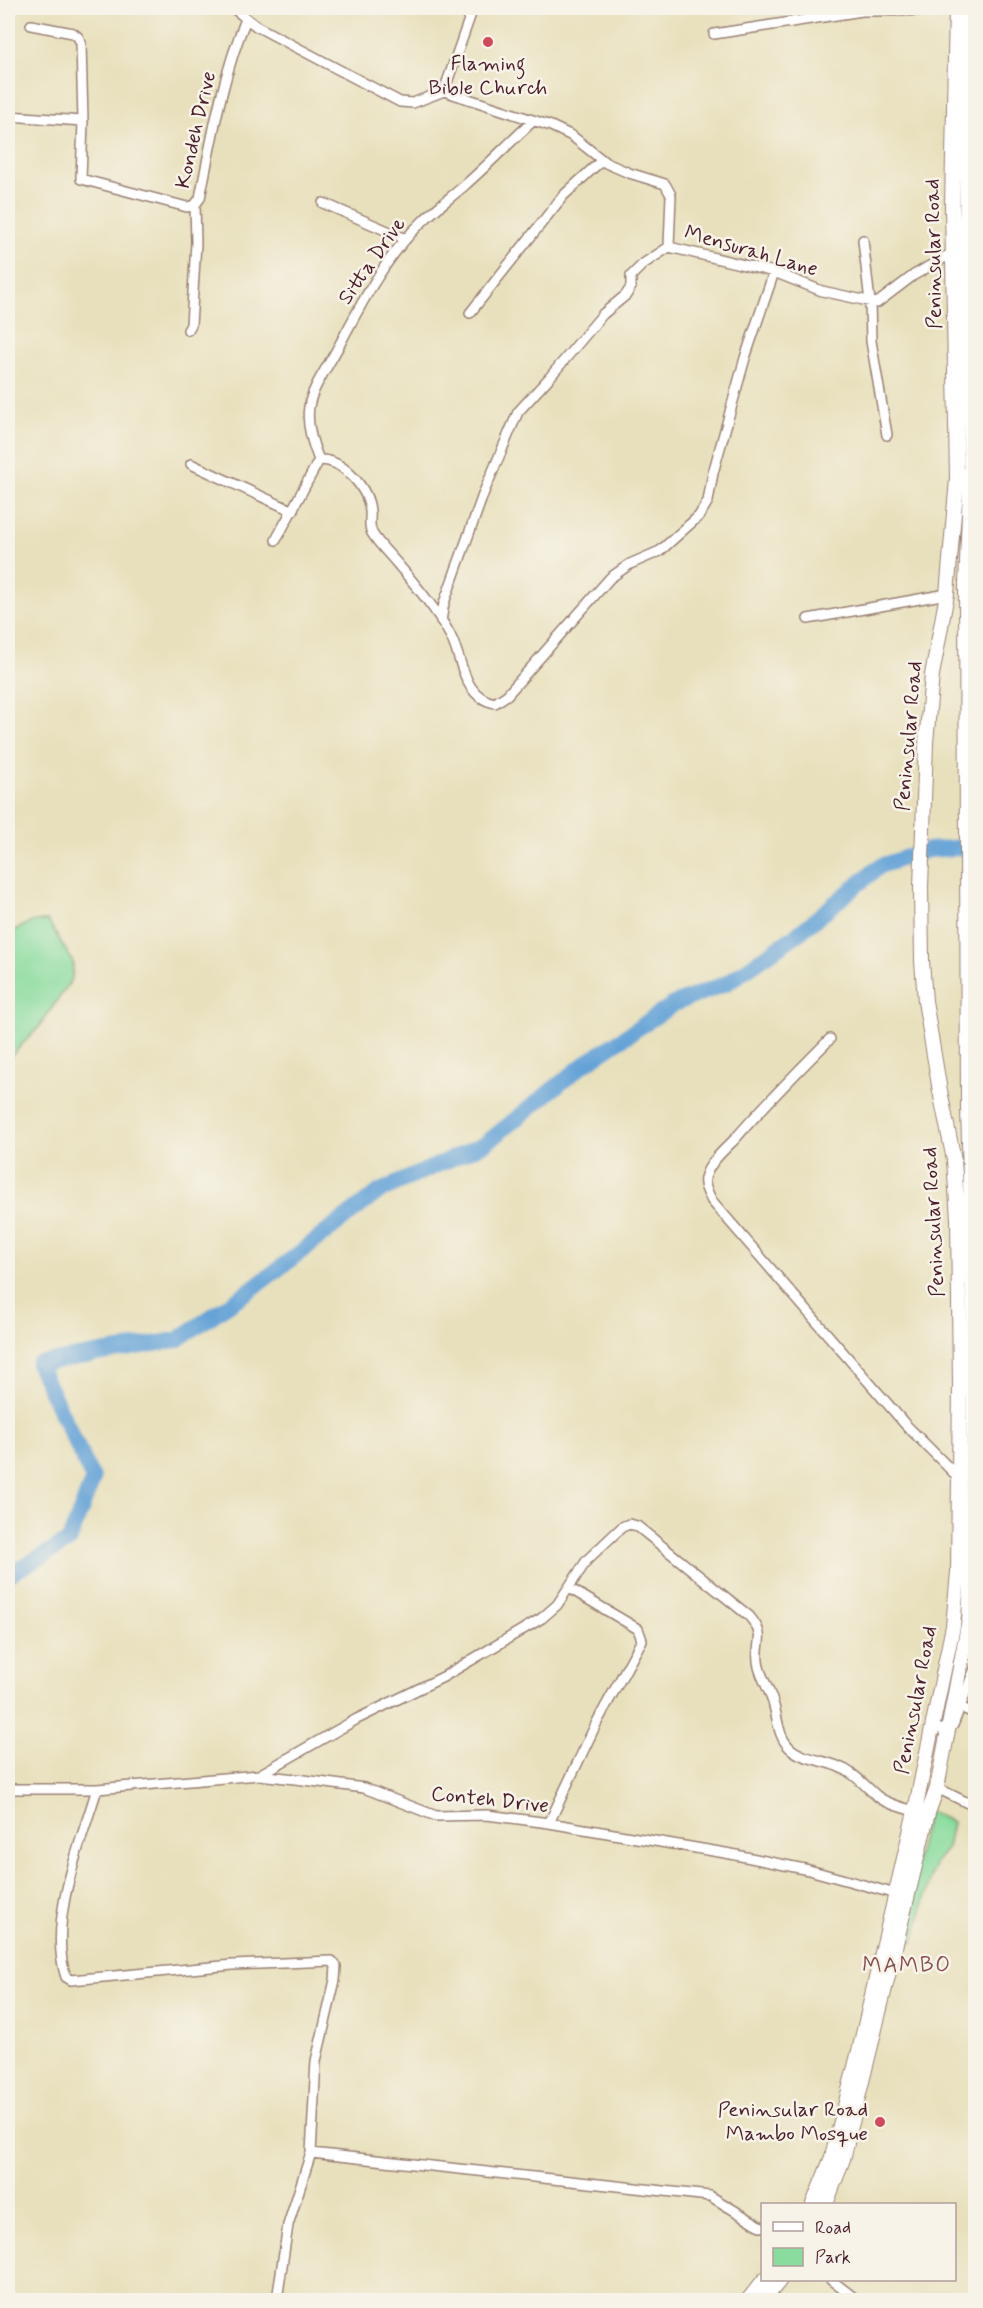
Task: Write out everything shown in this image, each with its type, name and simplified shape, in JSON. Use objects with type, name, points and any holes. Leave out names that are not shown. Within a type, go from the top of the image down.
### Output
[{"type":"main road","name":"Peninsular Road","points":[[814,2203],[832,2157],[866,2047],[936,1788],[969,1620],[972,1563],[973,1286],[968,1108],[966,584],[971,466],[966,250],[972,31],[960,8]]},
{"type":"main road","name":"Peninsular Road","points":[[827,2203],[843,2159],[953,1626],[958,1572],[960,1340],[958,1219],[954,1160],[925,1001],[921,887],[926,743],[932,675],[947,594],[957,479],[952,206],[960,8]]},
{"type":"main road","points":[[748,2301],[763,2281]]},
{"type":"main road","points":[[764,2301],[779,2281]]},
{"type":"street","points":[[234,8],[246,19],[400,102],[413,103],[444,91],[473,8]]},
{"type":"street","points":[[714,34],[862,11],[960,8]]},
{"type":"street","name":"Kondeh Drive","points":[[83,121],[81,178],[187,207],[195,204],[200,198],[218,103],[246,19]]},
{"type":"street","points":[[8,116],[83,121],[81,43],[78,37],[73,33],[31,26]]},
{"type":"street","name":"Mensurah Lane","points":[[444,91],[572,136],[602,160],[629,173],[665,184],[670,190],[669,247],[774,272],[822,291],[870,302]]},
{"type":"street","name":"Sitta Drive","points":[[319,460],[310,439],[308,426],[310,396],[363,299],[421,222],[465,185],[533,121]]},
{"type":"street","points":[[470,312],[563,196],[602,160]]},
{"type":"street","points":[[323,203],[406,239]]},
{"type":"street","points":[[188,330],[191,325],[196,243],[195,204]]},
{"type":"street","points":[[863,240],[870,302],[870,341],[887,435]]},
{"type":"street","points":[[441,621],[444,603],[484,492],[518,412],[603,314],[626,295],[631,287],[631,276],[643,264],[669,247]]},
{"type":"street","points":[[870,302],[876,303],[885,298],[914,275],[954,252]]},
{"type":"street","points":[[276,540],[319,460],[329,460],[342,465],[355,478],[370,510],[370,530],[412,580],[451,635],[468,682],[484,701],[495,703],[507,695],[610,578],[630,564],[660,551],[699,516],[708,501],[713,472],[742,369],[774,272]]},
{"type":"street","points":[[191,464],[293,511]]},
{"type":"street","points":[[808,619],[947,594]]},
{"type":"street","points":[[830,1039],[768,1101],[719,1156],[706,1175],[705,1182],[712,1201],[905,1424],[959,1478]]},
{"type":"street","points":[[259,1775],[357,1719],[443,1677],[520,1633],[557,1605],[587,1560],[628,1524],[637,1526],[756,1624],[761,1635],[757,1650],[759,1667],[774,1705],[776,1723],[790,1748],[802,1755],[838,1766],[865,1783],[877,1797],[915,1811]]},
{"type":"street","points":[[549,1823],[597,1722],[642,1640],[638,1629],[569,1588]]},
{"type":"street","points":[[932,1728],[947,1730],[953,1725],[975,1666]]},
{"type":"street","points":[[960,1707],[975,1714]]},
{"type":"street","name":"Conteh Drive","points":[[8,1789],[97,1789],[259,1775],[364,1788],[436,1816],[487,1815],[549,1823],[731,1854],[809,1870],[896,1894]]},
{"type":"street","points":[[936,1788],[975,1807]]},
{"type":"street","points":[[97,1789],[62,1913],[61,1945],[66,1977],[70,1980],[233,1965],[332,1961],[336,1966],[335,1980],[316,2061],[311,2153],[288,2225],[277,2301]]},
{"type":"street","points":[[311,2153],[710,2196],[761,2226]]},
{"type":"street","points":[[832,2281],[857,2301]]},
{"type":"green space","points":[[34,921],[48,921],[73,962],[72,979],[39,1027],[8,1059],[8,933]]},
{"type":"green space","points":[[928,1811],[952,1822],[947,1848],[935,1863],[913,1942],[898,1936]]},
{"type":"waterway","points":[[8,1575],[69,1541],[93,1479],[38,1364],[177,1340],[256,1286],[380,1191],[486,1143],[583,1065],[674,1004],[727,983],[799,933],[880,866],[928,850],[976,846]]},
{"type":"place","name":"Flaming Bible Church","points":[[488,42]]},
{"type":"place","name":"Peninsular Road Mambo Mosque","points":[[880,2122]]},
{"type":"district","name":"MAMBO","points":[[907,1966]]}]
